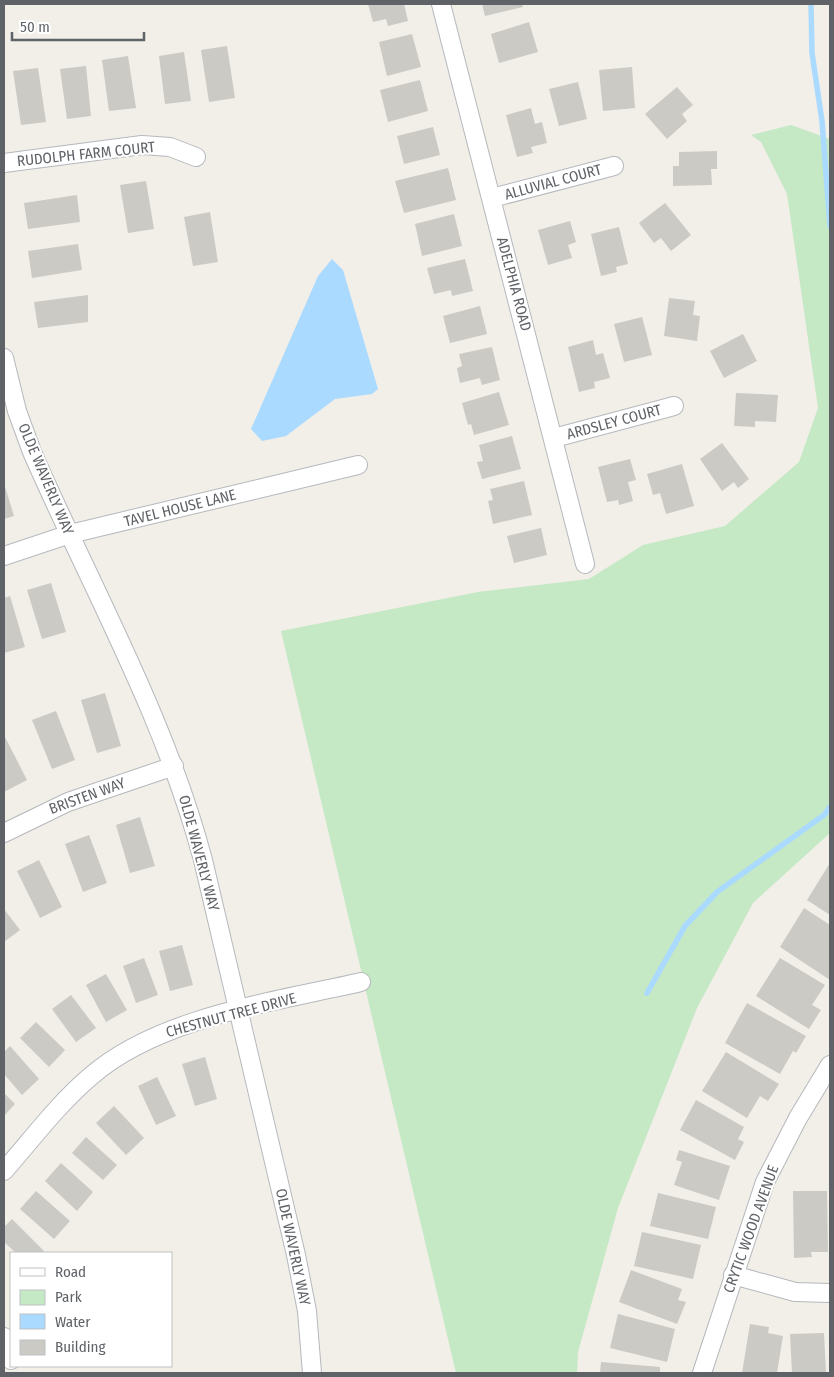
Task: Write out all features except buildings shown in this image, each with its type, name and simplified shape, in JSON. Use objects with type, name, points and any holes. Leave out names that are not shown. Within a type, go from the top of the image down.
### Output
[{"type":"street","name":"ADELPHIA ROAD","points":[[440,4],[492,198],[585,564]]},
{"type":"street","name":"RUDOLPH FARM COURT","points":[[4,163],[142,145],[170,147],[196,157]]},
{"type":"street","name":"ALLUVIAL COURT","points":[[492,198],[614,166]]},
{"type":"street","name":"OLDE WAVERLY WAY","points":[[4,358],[17,411],[29,445],[174,766],[203,860],[296,1255],[307,1310],[312,1373]]},
{"type":"street","name":"ARDSLEY COURT","points":[[554,438],[674,406]]},
{"type":"street","name":"TAVEL HOUSE LANE","points":[[4,556],[70,534],[358,465]]},
{"type":"street","name":"BRISTEN WAY","points":[[4,833],[68,802],[174,766]]},
{"type":"street","name":"CHESTNUT TREE DRIVE","points":[[4,1171],[80,1086],[117,1056],[169,1030],[238,1011],[361,982]]},
{"type":"street","name":"CRYTIC WOOD AVENUE","points":[[702,1373],[765,1182],[798,1118],[830,1065]]},
{"type":"street","points":[[733,1276],[795,1292],[830,1293]]},
{"type":"street","points":[[4,1337],[10,1357]]},
{"type":"green space","points":[[791,125],[830,139],[830,833],[753,903],[697,1008],[618,1208],[578,1352],[577,1373],[456,1373],[281,631],[478,592],[589,579],[643,545],[725,526],[799,462],[818,408],[787,194],[761,142],[751,135]]},
{"type":"water","points":[[332,259],[343,270],[378,389],[372,394],[335,399],[286,436],[262,441],[251,429],[318,276]]},
{"type":"waterway","points":[[811,4],[812,53],[822,121],[830,226]]},
{"type":"waterway","points":[[647,993],[685,926],[717,892],[824,815],[830,807]]}]
